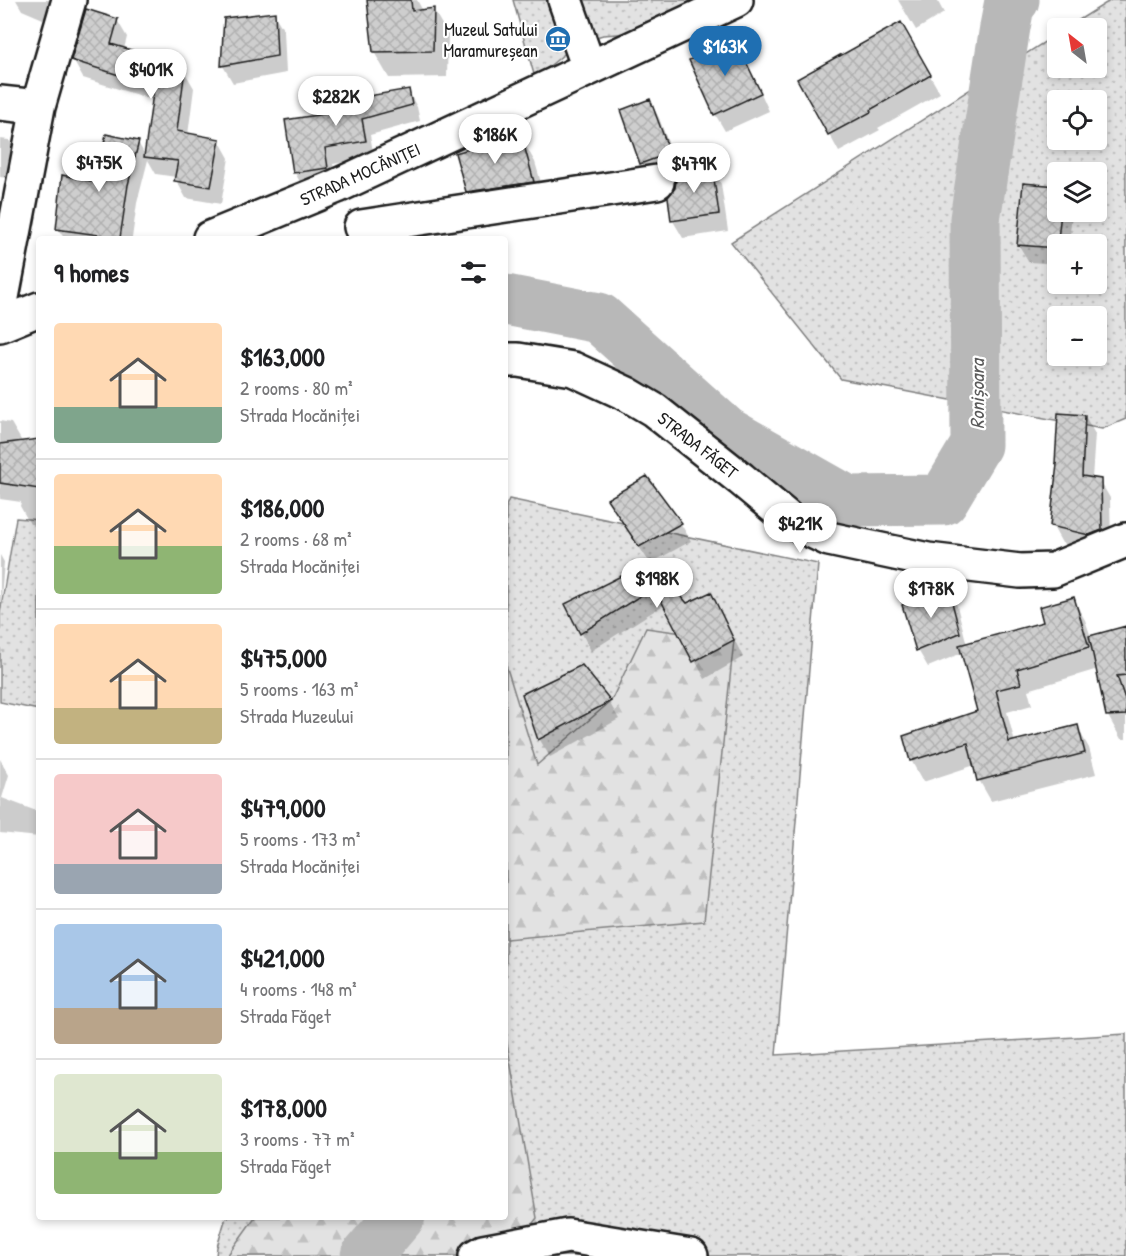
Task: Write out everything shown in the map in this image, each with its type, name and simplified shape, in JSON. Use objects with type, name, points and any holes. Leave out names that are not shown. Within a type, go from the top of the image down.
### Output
[{"type":"street","points":[[0,308],[38,107],[69,0]]},
{"type":"street","points":[[565,0],[589,68]]},
{"type":"street","name":"STRADA MOCĂNIȚEI","points":[[215,236],[337,186],[736,0]]},
{"type":"street","points":[[0,103],[38,107]]},
{"type":"street","points":[[337,186],[364,233],[657,182]]},
{"type":"street","points":[[0,325],[36,310]]},
{"type":"street","name":"STRADA FĂGET","points":[[508,360],[573,369],[627,394],[654,410],[790,521],[829,539],[928,560],[1020,571],[1053,570],[1126,540]]},
{"type":"street","points":[[476,1256],[483,1252],[568,1236],[691,1256]]},
{"type":"green space","name":"Muzeul Satului Maramureșean","points":[[513,0],[699,0],[633,33],[603,35],[579,42],[535,78]]},
{"type":"green space","points":[[1111,0],[1126,0],[1126,419],[1102,429],[841,379],[731,242],[1047,40],[1047,78],[1107,78],[1107,18],[1082,18]]},
{"type":"green space","points":[[509,499],[818,564],[776,1055],[1126,1034],[1126,1256],[216,1256],[225,1220],[508,1220]]},
{"type":"green space","points":[[16,518],[36,520],[36,709],[0,702],[0,613]]},
{"type":"green space","points":[[646,628],[734,640],[704,921],[508,939],[508,671],[537,765],[611,701]]},
{"type":"green space","points":[[508,1049],[537,1218],[507,1256],[227,1256],[253,1220],[508,1220]]},
{"type":"building","points":[[367,0],[411,0],[412,11],[434,8],[433,51],[373,52]]},
{"type":"building","points":[[86,9],[118,19],[111,44],[138,52],[135,63],[185,69],[177,131],[220,139],[211,187],[174,181],[178,161],[144,157],[154,86],[71,60]]},
{"type":"building","points":[[275,12],[277,56],[221,66],[224,18]]},
{"type":"building","points":[[901,22],[931,75],[828,135],[797,79]]},
{"type":"building","points":[[735,39],[761,93],[714,115],[689,60]]},
{"type":"building","points":[[409,89],[412,105],[362,119],[366,141],[325,148],[328,168],[293,173],[285,120],[324,114],[322,104]]},
{"type":"building","points":[[650,99],[670,153],[640,164],[621,110]]},
{"type":"building","points":[[106,134],[139,141],[128,185],[120,236],[56,229],[62,175],[96,182]]},
{"type":"building","points":[[521,134],[534,182],[466,192],[455,153]]},
{"type":"building","points":[[712,165],[719,214],[671,221],[668,197],[675,188],[676,180],[672,171]]},
{"type":"building","points":[[1023,183],[1047,185],[1047,222],[1060,222],[1059,234],[1047,234],[1047,247],[1017,245]]},
{"type":"building","points":[[1058,413],[1085,415],[1082,476],[1101,479],[1102,530],[1089,535],[1050,526],[1057,464],[1055,463]]},
{"type":"building","points":[[36,439],[36,489],[0,483],[0,444]]},
{"type":"building","points":[[647,476],[682,523],[639,547],[607,499]]},
{"type":"building","points":[[651,561],[687,603],[711,592],[734,640],[693,662],[654,587],[580,634],[565,604]]},
{"type":"building","points":[[948,587],[960,633],[916,651],[902,605]]},
{"type":"building","points":[[1074,597],[1089,647],[1017,669],[1021,684],[996,690],[1009,742],[1078,725],[1085,753],[977,781],[968,743],[910,761],[903,736],[977,711],[959,645],[1043,622],[1039,607]]},
{"type":"building","points":[[1126,626],[1126,675],[1117,676],[1126,702],[1126,715],[1106,716],[1089,636]]},
{"type":"building","points":[[582,665],[611,701],[538,740],[522,694]]},
{"type":"waterway","name":"Ronișoara","points":[[508,300],[599,318],[726,432],[848,501],[943,500],[976,445],[975,219],[1005,27],[1010,1],[1014,0]]},
{"type":"waterway","name":"Ronișoara","points":[[366,1256],[397,1220]]},
{"type":"place","name":"Muzeul Satului Maramureșean","points":[[558,39]]}]
